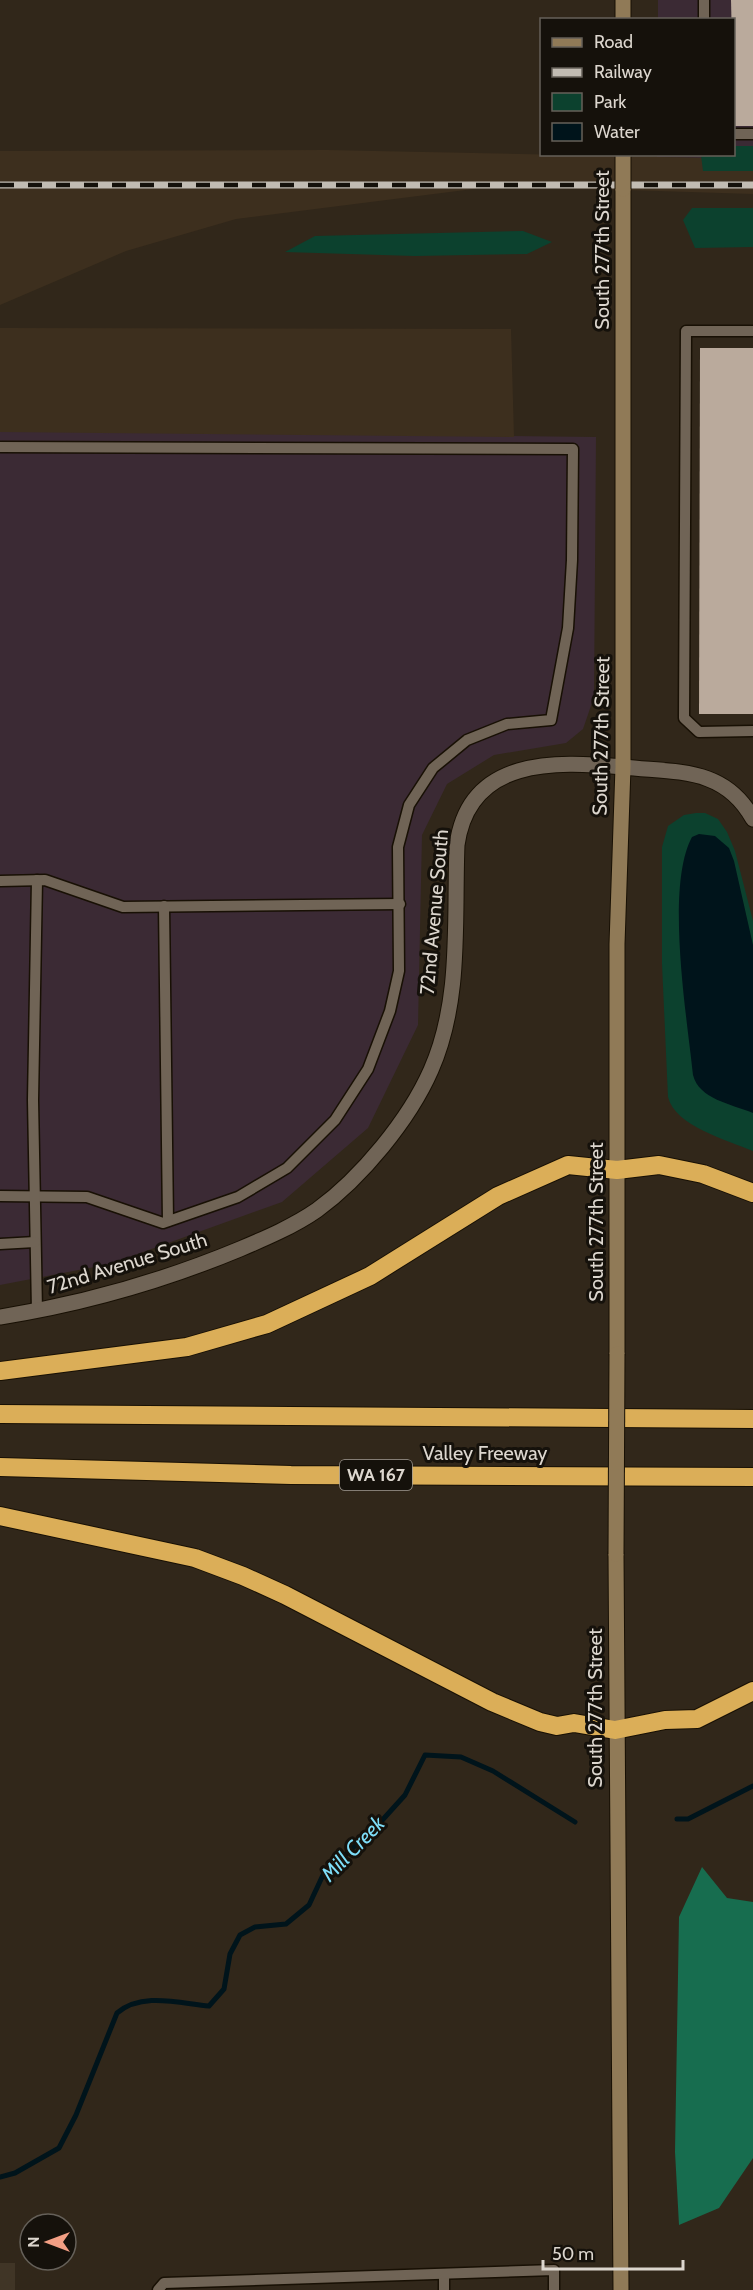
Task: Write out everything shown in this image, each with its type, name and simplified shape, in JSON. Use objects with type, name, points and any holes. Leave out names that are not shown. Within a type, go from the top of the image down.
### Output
[{"type":"highway","points":[[0,1371],[187,1347],[267,1324],[370,1276],[498,1197],[568,1165],[617,1170],[659,1165],[703,1174],[753,1193]]},
{"type":"highway","name":"Valley Freeway","points":[[0,1414],[753,1419]]},
{"type":"highway","name":"Valley Freeway","points":[[0,1467],[291,1475],[753,1477]]},
{"type":"highway","points":[[0,1516],[195,1558],[285,1595],[331,1621],[523,1717],[557,1726],[574,1723],[615,1730],[665,1720],[697,1719],[753,1691]]},
{"type":"main road","points":[[623,0],[623,18]]},
{"type":"main road","name":"South 277th Street","points":[[621,2290],[615,1730],[616,944],[623,767],[623,156]]},
{"type":"street","name":"72nd Avenue South","points":[[0,1317],[37,1311],[187,1271],[265,1239],[316,1211],[348,1183],[404,1117],[431,1069],[443,1028],[453,974],[458,845],[461,825],[469,810],[493,783],[522,768],[560,764],[623,767],[708,777],[732,791],[753,819]]},
{"type":"lane","points":[[704,0],[704,18]]},
{"type":"lane","points":[[735,134],[753,134]]},
{"type":"lane","points":[[753,331],[686,331],[684,694],[684,718],[699,732],[753,731]]},
{"type":"lane","points":[[0,447],[573,449],[573,560],[568,628],[551,720],[507,724],[467,740],[433,768],[409,805],[398,847],[399,971],[390,1011],[368,1069],[335,1120],[287,1168],[238,1197],[163,1223],[87,1197],[0,1196]]},
{"type":"lane","points":[[37,880],[33,1100],[37,1311]]},
{"type":"lane","points":[[0,881],[45,880],[123,906],[400,904]]},
{"type":"lane","points":[[164,906],[168,1221]]},
{"type":"lane","points":[[0,1244],[35,1242]]},
{"type":"lane","points":[[158,2290],[164,2283],[305,2284],[444,2274],[554,2270],[554,2290]]},
{"type":"lane","points":[[444,2274],[444,2290]]},
{"type":"shaded area","points":[[658,0],[753,0],[753,159],[657,157],[735,156],[735,18],[658,18]]},
{"type":"shaded area","points":[[327,150],[753,159],[753,194],[497,186],[236,219],[126,251],[0,305],[0,151]]},
{"type":"shaded area","points":[[0,328],[511,329],[514,437],[0,432]]},
{"type":"shaded area","points":[[0,430],[596,437],[594,697],[583,729],[566,743],[494,755],[447,784],[422,835],[418,1025],[368,1128],[282,1202],[110,1264],[0,1285]]},
{"type":"shaded area","points":[[0,2263],[15,2263],[15,2290],[0,2290]]},
{"type":"green space","points":[[735,146],[753,146],[753,171],[703,171],[701,156],[735,156]]},
{"type":"green space","points":[[692,208],[753,208],[753,247],[695,248],[683,220]]},
{"type":"green space","points":[[523,231],[552,242],[527,254],[415,256],[285,252],[315,236]]},
{"type":"green space","points":[[705,813],[718,819],[727,832],[735,851],[753,921],[753,1151],[691,1124],[673,1107],[668,1097],[662,964],[662,847],[668,826],[684,815]]},
{"type":"green space","points":[[702,1867],[727,1898],[753,1902],[753,2158],[719,2208],[679,2225],[675,2152],[679,1917]]},
{"type":"water","points":[[699,834],[715,836],[729,848],[753,945],[753,1113],[709,1095],[696,1083],[693,1075],[683,987],[679,919],[684,859],[692,837]]},
{"type":"building","points":[[731,0],[753,0],[753,126],[735,126],[735,18],[731,18]]},
{"type":"building","points":[[700,348],[753,348],[753,714],[699,714]]},
{"type":"waterway","name":"Mill Creek","points":[[0,2177],[15,2173],[59,2148],[76,2115],[117,2013],[138,2003],[161,2000],[209,2006],[224,1989],[230,1954],[240,1935],[255,1927],[286,1924],[309,1905],[323,1875],[377,1826],[405,1795],[425,1755],[461,1757],[493,1771],[575,1822]]},
{"type":"waterway","name":"Mill Creek","points":[[677,1819],[688,1819],[753,1786]]},
{"type":"railway","points":[[0,185],[753,185]]}]
